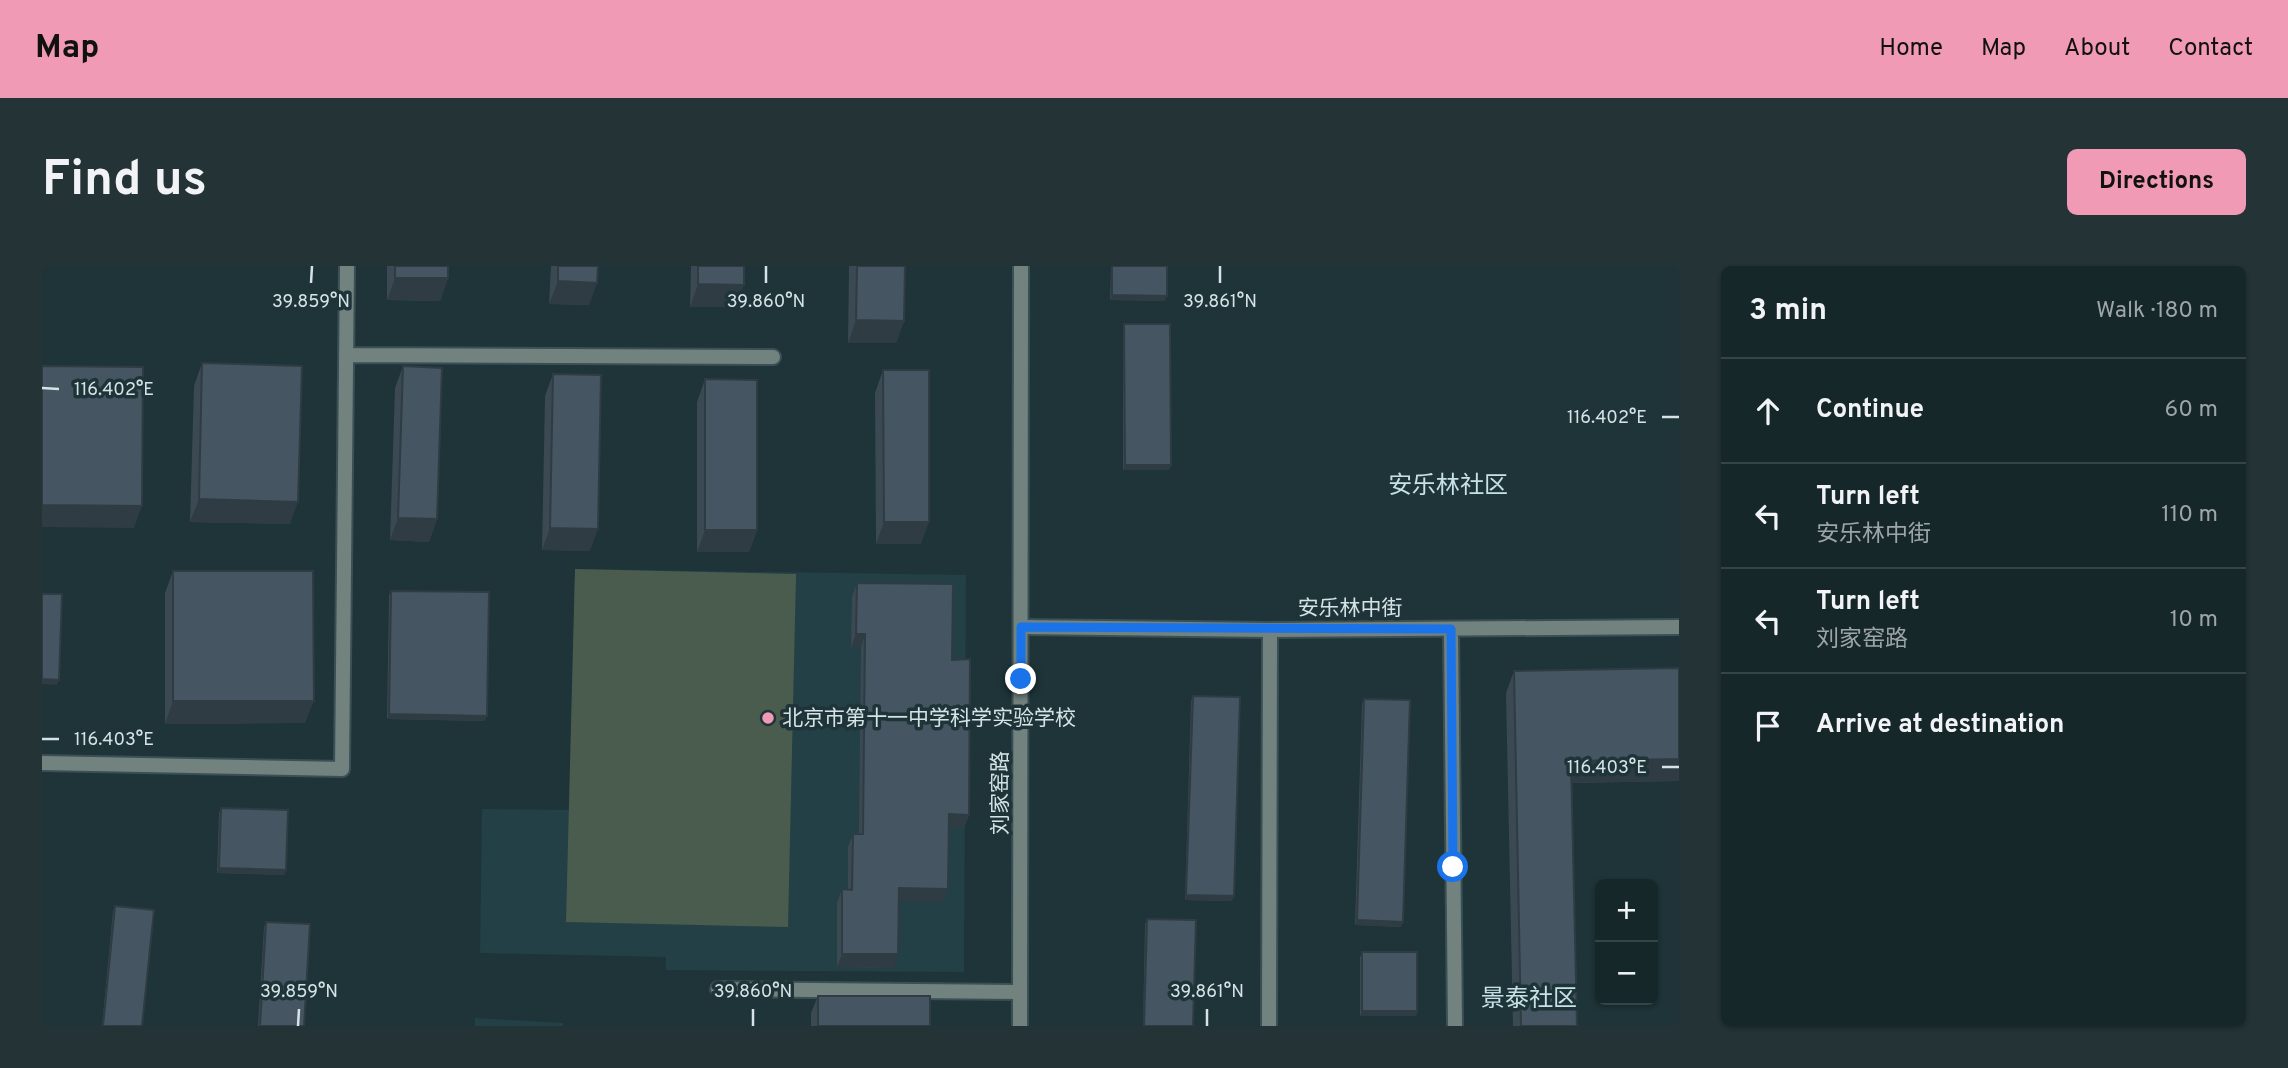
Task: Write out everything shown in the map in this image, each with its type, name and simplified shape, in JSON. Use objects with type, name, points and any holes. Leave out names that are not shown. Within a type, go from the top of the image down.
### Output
[{"type":"street","points":[[42,763],[342,769],[347,266]]},
{"type":"street","name":"刘家窑路","points":[[1020,1026],[1021,266]]},
{"type":"street","points":[[346,355],[773,357]]},
{"type":"street","name":"安乐林中街","points":[[1021,627],[1270,630],[1679,627]]},
{"type":"street","points":[[1451,629],[1455,1026]]},
{"type":"street","points":[[1269,1026],[1270,630]]},
{"type":"street","points":[[718,989],[1020,992]]},
{"type":"shaded area","name":"北京市第十一中学科学实验学校","points":[[575,569],[966,575],[964,972],[666,970],[666,957],[480,953],[482,809],[569,810]]},
{"type":"shaded area","points":[[475,1018],[563,1023],[563,1026],[475,1026]]},
{"type":"green space","points":[[575,569],[796,574],[788,927],[566,922]]},
{"type":"building","points":[[395,266],[448,266],[448,278],[395,278]]},
{"type":"building","points":[[558,266],[598,266],[597,283],[558,281]]},
{"type":"building","points":[[698,266],[744,266],[744,285],[698,284]]},
{"type":"building","points":[[857,266],[905,266],[904,321],[856,320]]},
{"type":"building","points":[[1112,266],[1167,266],[1167,296],[1112,295]]},
{"type":"building","points":[[1124,324],[1170,324],[1171,465],[1125,465]]},
{"type":"building","points":[[202,363],[302,366],[298,502],[199,499]]},
{"type":"building","points":[[42,366],[143,367],[142,506],[42,505]]},
{"type":"building","points":[[403,366],[442,368],[437,519],[398,518]]},
{"type":"building","points":[[883,370],[929,370],[929,522],[884,522]]},
{"type":"building","points":[[553,374],[601,375],[598,529],[550,528]]},
{"type":"building","points":[[705,379],[757,380],[757,530],[705,530]]},
{"type":"building","points":[[173,571],[313,571],[314,701],[173,701]]},
{"type":"building","points":[[857,583],[953,584],[952,660],[970,659],[969,815],[949,814],[948,889],[899,888],[898,954],[842,954],[842,889],[852,890],[853,834],[863,834],[865,634],[856,634]]},
{"type":"building","points":[[391,591],[489,592],[487,716],[389,714]]},
{"type":"building","points":[[42,594],[62,594],[59,680],[42,679]]},
{"type":"building","points":[[1679,668],[1679,759],[1571,761],[1577,1026],[1521,1026],[1514,671]]},
{"type":"building","points":[[1193,696],[1240,697],[1234,896],[1186,895]]},
{"type":"building","points":[[1364,699],[1410,700],[1403,922],[1357,920]]},
{"type":"building","points":[[221,808],[288,810],[286,870],[219,868]]},
{"type":"building","points":[[115,906],[154,910],[142,1026],[103,1026]]},
{"type":"building","points":[[1147,919],[1196,920],[1193,1026],[1144,1026]]},
{"type":"building","points":[[266,922],[310,924],[304,1026],[260,1026]]},
{"type":"building","points":[[1362,952],[1417,952],[1417,1011],[1362,1011]]},
{"type":"building","points":[[818,996],[930,996],[930,1026],[818,1026]]},
{"type":"place","name":"北京市第十一中学科学实验学校","points":[[768,718]]},
{"type":"district","name":"安乐林社区","points":[[1448,485]]},
{"type":"district","name":"景泰社区","points":[[1529,998]]},
{"type":"route","points":[[1021,679],[1021,627],[1451,629],[1453,867]]}]
